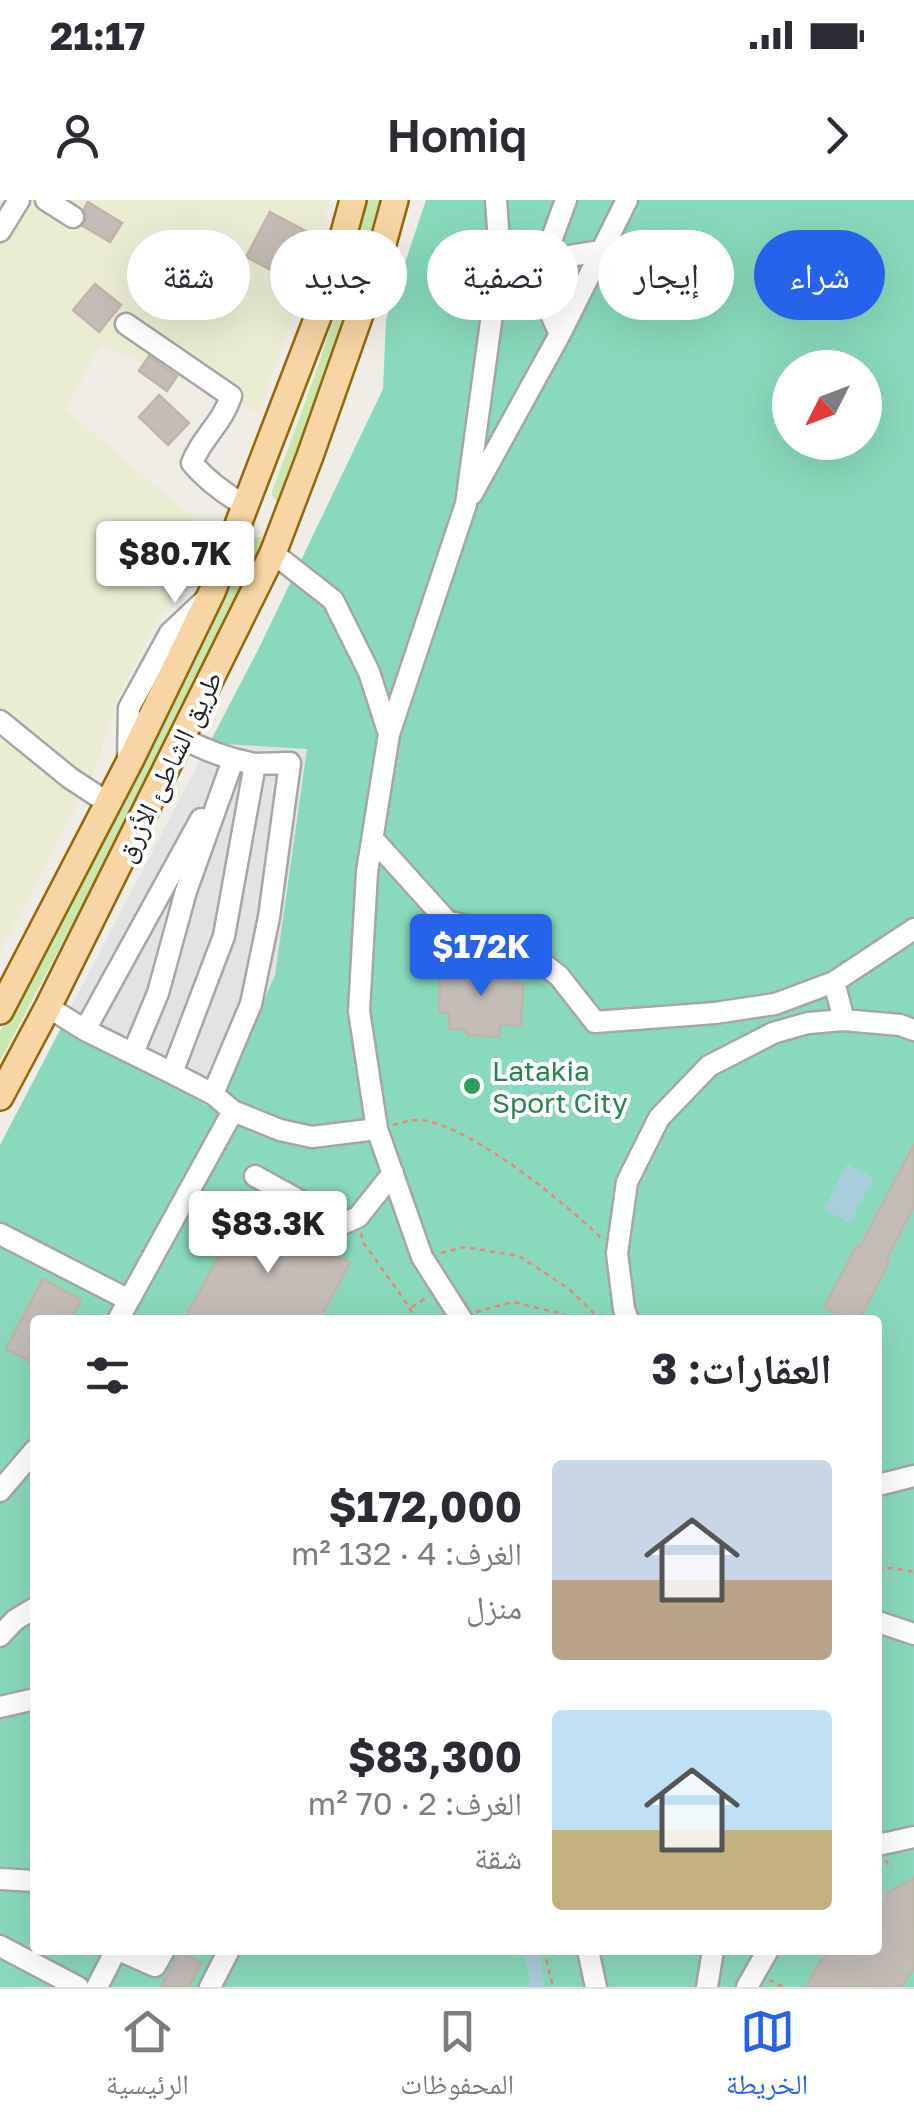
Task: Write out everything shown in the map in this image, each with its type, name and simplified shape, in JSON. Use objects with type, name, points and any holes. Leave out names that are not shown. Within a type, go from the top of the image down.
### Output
[{"type":"main road","name":"طريق الشاطئ الأزرق","points":[[0,1011],[128,766],[212,592],[329,288],[353,200]]},
{"type":"main road","name":"طريق الشاطئ الأزرق","points":[[0,1097],[272,553],[310,456],[396,200]]},
{"type":"street","points":[[0,231],[19,200]]},
{"type":"street","points":[[46,200],[72,216]]},
{"type":"street","points":[[496,200],[498,230]]},
{"type":"street","points":[[555,230],[566,200]]},
{"type":"street","points":[[612,230],[627,200]]},
{"type":"street","points":[[459,1315],[422,1257],[377,1129],[358,1012],[367,872],[389,734],[466,504],[598,257]]},
{"type":"street","points":[[466,504],[491,320]]},
{"type":"street","points":[[553,320],[560,334]]},
{"type":"street","points":[[126,324],[231,396],[225,414],[192,462],[224,494],[246,506]]},
{"type":"street","points":[[272,553],[333,600],[369,672],[389,734]]},
{"type":"street","points":[[0,721],[70,778],[108,803]]},
{"type":"street","points":[[182,738],[233,760],[290,763],[269,917],[251,1004],[213,1094]]},
{"type":"street","points":[[86,1030],[233,760]]},
{"type":"street","points":[[133,1053],[158,993],[186,891],[233,760]]},
{"type":"street","points":[[172,1072],[224,936],[255,764]]},
{"type":"street","points":[[372,840],[448,921],[509,937],[560,976],[595,1022],[714,1014],[764,1006],[834,982],[914,930]]},
{"type":"street","points":[[834,982],[844,1020]]},
{"type":"street","points":[[764,1006],[773,1032]]},
{"type":"street","points":[[48,1007],[213,1094],[232,1110],[280,1130],[312,1137],[377,1129]]},
{"type":"street","points":[[626,1315],[617,1254],[628,1182],[659,1118],[709,1066],[773,1032],[808,1024],[844,1020],[914,1030]]},
{"type":"street","points":[[0,1234],[119,1313],[232,1110]]},
{"type":"street","points":[[254,1176],[342,1224],[358,1217],[392,1173]]},
{"type":"street","points":[[0,1491],[30,1456]]},
{"type":"street","points":[[882,1484],[914,1476]]},
{"type":"street","points":[[0,1636],[30,1611]]},
{"type":"street","points":[[882,1623],[914,1634]]},
{"type":"street","points":[[0,1707],[30,1700]]},
{"type":"street","points":[[882,1843],[914,1838]]},
{"type":"street","points":[[0,1879],[30,1880]]},
{"type":"street","points":[[0,1946],[78,1987]]},
{"type":"street","points":[[97,1987],[115,1955]]},
{"type":"street","points":[[130,1955],[155,1966],[161,1955]]},
{"type":"street","points":[[210,1987],[226,1955]]},
{"type":"street","points":[[589,1955],[596,1987]]},
{"type":"street","points":[[707,1987],[712,1955]]},
{"type":"street","points":[[747,1987],[765,1955]]},
{"type":"path","points":[[377,1129],[417,1120],[451,1128],[519,1170],[576,1213],[617,1254]]},
{"type":"path","points":[[358,1217],[362,1242],[412,1315]]},
{"type":"path","points":[[422,1257],[466,1247],[519,1256],[569,1289],[596,1315]]},
{"type":"path","points":[[410,1308],[442,1287]]},
{"type":"path","points":[[471,1315],[513,1302],[565,1315]]},
{"type":"path","points":[[882,1569],[914,1572]]},
{"type":"path","points":[[545,1955],[552,1987]]},
{"type":"green space","points":[[0,200],[330,200],[322,230],[270,230],[270,320],[292,320],[259,413],[101,345],[65,409],[213,535],[155,624],[118,698],[95,771],[0,952]]},
{"type":"green space","points":[[368,200],[383,200],[375,230],[360,230]]},
{"type":"green space","name":"Latakia Sport City","points":[[426,200],[914,200],[914,1987],[0,1987],[0,1145],[260,646],[383,389],[386,320],[407,320],[407,257]]},
{"type":"green space","points":[[333,320],[346,320],[282,500],[277,501],[272,491]]},
{"type":"green space","points":[[261,537],[264,546],[107,859],[0,1061],[0,1031],[250,540]]},
{"type":"shaded area","points":[[209,743],[307,749],[275,975],[215,1110],[62,1026]]},
{"type":"water","points":[[847,1164],[874,1178],[850,1223],[824,1209]]},
{"type":"building","points":[[88,202],[122,223],[110,242],[83,226]]},
{"type":"building","points":[[270,212],[304,230],[270,230],[270,270],[250,259],[250,250]]},
{"type":"building","points":[[95,284],[121,305],[99,332],[73,310]]},
{"type":"building","points":[[149,356],[177,376],[167,391],[139,371]]},
{"type":"building","points":[[159,395],[189,423],[168,445],[139,417]]},
{"type":"building","points":[[468,961],[497,961],[499,970],[513,971],[512,983],[523,984],[521,1026],[500,1024],[499,1037],[449,1029],[449,1013],[439,1012],[440,969],[468,970]]},
{"type":"building","points":[[914,1144],[914,1206],[862,1315],[839,1315],[824,1307],[857,1245],[860,1247]]},
{"type":"building","points":[[246,1207],[350,1263],[322,1315],[187,1315]]},
{"type":"building","points":[[43,1279],[81,1300],[74,1315],[30,1315],[30,1361],[6,1349]]},
{"type":"building","points":[[914,1878],[914,1969],[901,1987],[807,1987],[826,1955],[882,1955],[882,1896]]},
{"type":"building","points":[[178,1955],[201,1963],[189,1987],[161,1987]]},
{"type":"waterway","points":[[531,1955],[537,1987]]},
{"type":"place","name":"Latakia Sport City","points":[[472,1086]]}]
